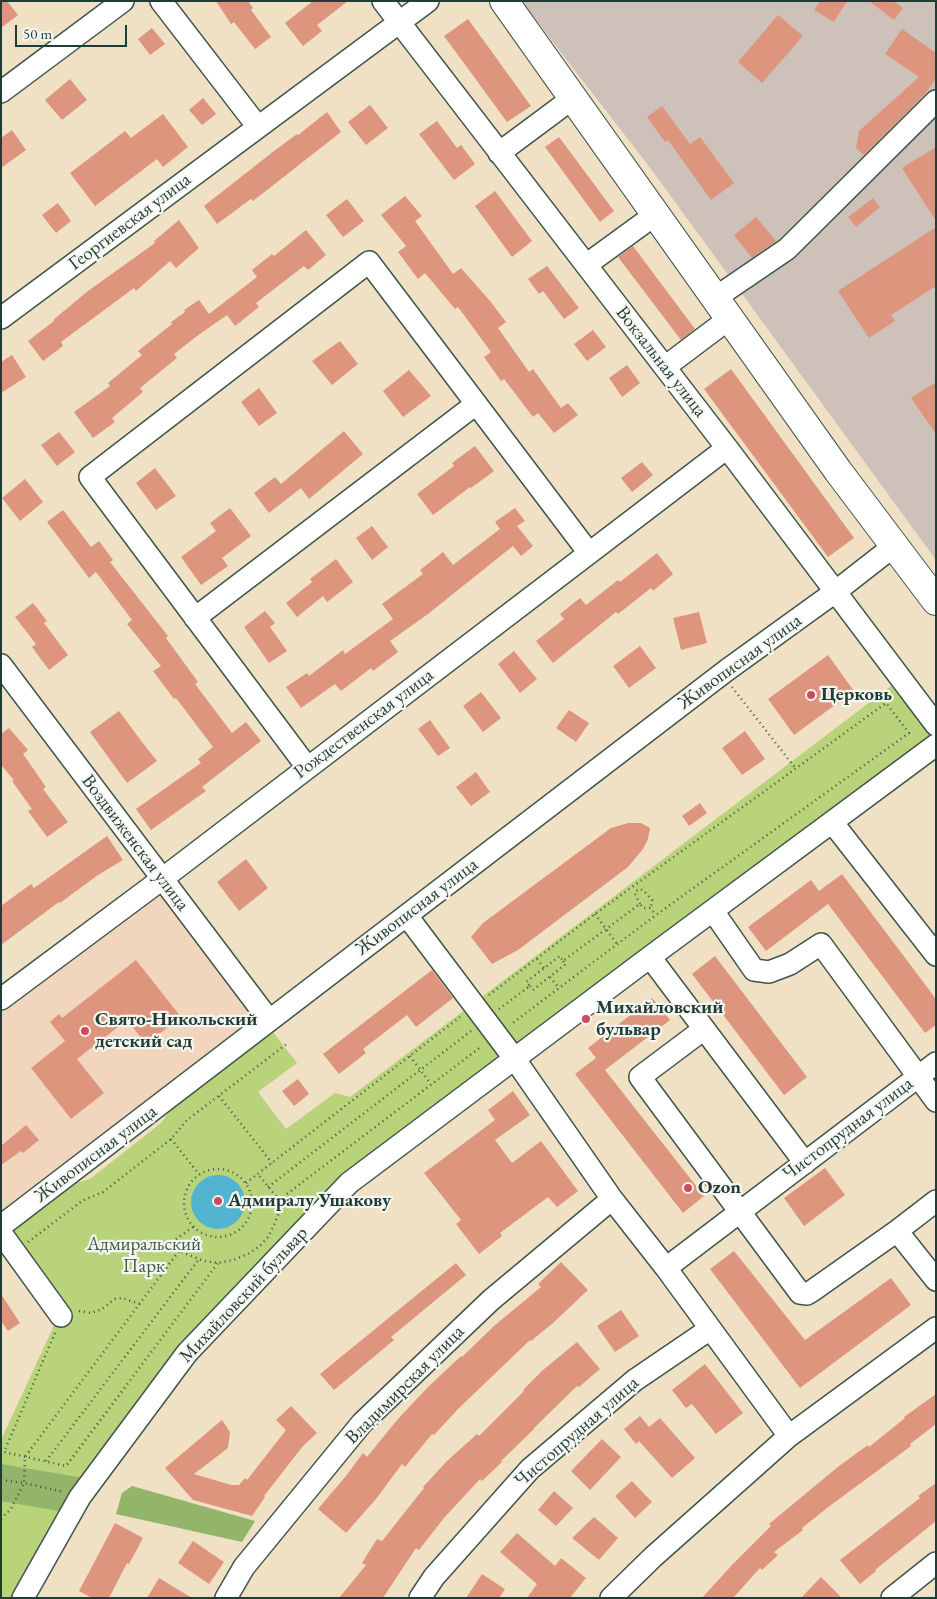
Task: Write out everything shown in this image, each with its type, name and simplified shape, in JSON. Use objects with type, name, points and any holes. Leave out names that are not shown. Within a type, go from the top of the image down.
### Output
[{"type":"main road","points":[[504,1],[894,546],[936,601]]},
{"type":"street","points":[[1,92],[123,1]]},
{"type":"street","points":[[161,1],[258,127]]},
{"type":"street","name":"Вокзальная улица","points":[[383,1],[727,448],[936,725]]},
{"type":"street","name":"Георгиевская улица","points":[[1,318],[428,1]]},
{"type":"street","points":[[499,152],[573,98]]},
{"type":"street","points":[[665,367],[723,308],[936,102]]},
{"type":"street","points":[[586,265],[656,214]]},
{"type":"street","points":[[306,767],[90,477],[369,262],[589,553]]},
{"type":"street","points":[[195,618],[476,404]]},
{"type":"street","name":"Рождественская улица","points":[[1,999],[162,879],[306,767],[727,448]]},
{"type":"street","name":"Живописная улица","points":[[1,1226],[722,674],[835,592],[894,546]]},
{"type":"street","name":"Воздвиженская улица","points":[[1,665],[269,1020]]},
{"type":"street","name":"Михайловский бульвар","points":[[23,1598],[80,1497],[187,1352],[349,1183],[514,1058],[936,745]]},
{"type":"street","points":[[832,822],[936,955]]},
{"type":"street","points":[[713,911],[754,970],[769,972],[790,964],[820,944],[936,1102]]},
{"type":"street","points":[[407,916],[514,1058],[612,1199],[666,1268],[789,1436]]},
{"type":"street","points":[[650,957],[805,1163]]},
{"type":"street","points":[[704,1029],[640,1077],[800,1293],[807,1294],[897,1231],[936,1201]]},
{"type":"street","name":"Чистопрудная улица","points":[[666,1268],[936,1063]]},
{"type":"street","name":"Владимирская улица","points":[[226,1598],[244,1567],[362,1422],[491,1300],[612,1199]]},
{"type":"street","points":[[897,1231],[936,1280]]},
{"type":"street","points":[[1,1232],[56,1309]]},
{"type":"street","name":"Чистопрудная улица","points":[[420,1598],[434,1577],[530,1469],[635,1380],[710,1328]]},
{"type":"street","points":[[610,1598],[653,1556],[789,1436],[936,1328]]},
{"type":"street","points":[[892,1598],[936,1563]]},
{"type":"path","points":[[722,674],[796,768]]},
{"type":"path","points":[[246,1183],[410,1056],[486,1020],[559,988],[656,915],[909,733],[886,703],[595,914],[537,959],[486,1020],[431,1084],[279,1200]]},
{"type":"path","points":[[633,887],[636,890],[644,891],[652,900],[650,908]]},
{"type":"path","points":[[636,890],[636,898],[643,908],[650,908],[656,915]]},
{"type":"path","points":[[563,961],[640,904]]},
{"type":"path","points":[[595,914],[617,944]]},
{"type":"path","points":[[560,956],[563,961],[566,964],[533,990],[526,982],[560,956]]},
{"type":"path","points":[[537,959],[544,968]]},
{"type":"path","points":[[550,977],[559,988]]},
{"type":"path","points":[[268,1187],[530,986]]},
{"type":"path","points":[[15,1252],[82,1201],[103,1192],[171,1139],[187,1120],[288,1042]]},
{"type":"path","points":[[410,1056],[431,1084]]},
{"type":"path","points":[[219,1096],[272,1163]]},
{"type":"path","points":[[171,1139],[198,1174]]},
{"type":"path","points":[[219,1168],[239,1175],[246,1183],[251,1193],[252,1205],[249,1216],[243,1226],[233,1233],[222,1237],[210,1236],[200,1232],[185,1214],[183,1202],[186,1191],[191,1181],[198,1174],[219,1168]]},
{"type":"path","points":[[194,1226],[172,1242],[180,1250],[199,1259],[218,1263],[233,1260],[248,1254],[260,1246],[274,1226],[278,1214],[279,1200],[258,1174]]},
{"type":"path","points":[[1,1519],[11,1509],[24,1483],[25,1457],[180,1250]]},
{"type":"path","points":[[46,1461],[199,1259]]},
{"type":"path","points":[[140,1304],[122,1298],[91,1313],[56,1309],[4,1452],[66,1466],[218,1263]]},
{"type":"path","points":[[1,1480],[70,1493]]},
{"type":"shaded area","points":[[521,1],[936,1],[936,560],[651,169]]},
{"type":"shaded area","points":[[162,888],[258,1018],[1,1215],[1,1011]]},
{"type":"green space","name":"Адмиральский Парк","points":[[891,686],[931,736],[348,1175],[184,1349],[16,1598],[1,1598],[1,1440],[64,1304],[12,1232],[14,1227],[72,1184],[90,1179],[161,1123],[173,1107],[273,1032],[297,1063],[258,1092],[286,1129],[335,1093],[350,1097]]},
{"type":"green space","points":[[1,1464],[84,1478],[65,1512],[1,1501]]},
{"type":"green space","points":[[132,1486],[255,1521],[242,1542],[116,1514],[122,1493]]},
{"type":"water","points":[[218,1175],[228,1177],[237,1183],[243,1192],[245,1202],[243,1212],[237,1221],[228,1227],[218,1229],[208,1227],[199,1221],[193,1212],[191,1202],[193,1192],[199,1183],[208,1177]]},
{"type":"building","points":[[1,1],[7,1],[18,15],[1,28]]},
{"type":"building","points":[[216,1],[248,1],[253,8],[251,10],[271,37],[255,49],[234,22],[231,24]]},
{"type":"building","points":[[313,1],[348,1],[317,25],[322,31],[303,46],[285,23]]},
{"type":"building","points":[[820,1],[847,1],[834,22],[814,10]]},
{"type":"building","points":[[869,1],[894,1],[903,8],[894,20]]},
{"type":"building","points":[[778,15],[803,36],[762,83],[738,62]]},
{"type":"building","points":[[468,19],[531,106],[507,122],[444,36]]},
{"type":"building","points":[[152,28],[165,44],[150,55],[138,39]]},
{"type":"building","points":[[902,29],[936,53],[936,79],[925,94],[864,155],[856,148],[859,131],[919,77],[885,54]]},
{"type":"building","points":[[70,79],[87,100],[62,120],[45,100]]},
{"type":"building","points":[[203,98],[216,114],[202,125],[189,110]]},
{"type":"building","points":[[370,105],[388,128],[366,145],[348,122]]},
{"type":"building","points":[[662,106],[690,144],[700,137],[734,183],[711,200],[668,140],[665,142],[647,117]]},
{"type":"building","points":[[327,112],[341,132],[253,201],[251,199],[217,224],[204,206]]},
{"type":"building","points":[[163,114],[188,147],[163,167],[157,159],[95,206],[70,173],[125,131],[131,138]]},
{"type":"building","points":[[437,121],[457,148],[461,145],[475,164],[454,180],[419,134]]},
{"type":"building","points":[[12,130],[26,150],[1,168],[1,138]]},
{"type":"building","points":[[559,137],[614,211],[600,222],[545,147]]},
{"type":"building","points":[[936,147],[936,221],[902,168]]},
{"type":"building","points":[[495,191],[532,241],[512,257],[475,206]]},
{"type":"building","points":[[405,196],[422,216],[415,221],[453,274],[461,268],[506,322],[498,328],[529,372],[533,369],[561,408],[568,403],[578,415],[554,433],[538,413],[533,417],[504,379],[501,381],[484,357],[491,352],[458,307],[455,309],[425,273],[418,279],[398,252],[406,246],[381,215]]},
{"type":"building","points":[[873,198],[880,207],[856,227],[848,217]]},
{"type":"building","points":[[347,199],[364,221],[343,237],[326,215]]},
{"type":"building","points":[[58,203],[71,221],[56,233],[42,215]]},
{"type":"building","points":[[756,217],[776,241],[752,258],[734,235]]},
{"type":"building","points":[[179,220],[199,248],[176,268],[170,261],[136,291],[134,288],[61,342],[63,346],[43,361],[28,341],[88,291],[155,243],[154,241]]},
{"type":"building","points":[[936,227],[936,286],[891,315],[895,321],[869,338],[838,291]]},
{"type":"building","points":[[306,230],[326,255],[308,270],[304,266],[256,303],[259,307],[235,326],[227,315],[174,354],[177,358],[140,388],[143,392],[112,418],[115,422],[93,438],[74,412],[110,386],[108,383],[142,355],[138,351],[172,324],[171,322],[185,312],[184,310],[199,300],[209,314],[257,277],[252,270],[272,254],[274,256]]},
{"type":"building","points":[[633,246],[695,329],[681,340],[618,257]]},
{"type":"building","points":[[547,266],[579,308],[564,319],[543,291],[539,294],[528,279]]},
{"type":"building","points":[[593,330],[606,347],[587,361],[574,344]]},
{"type":"building","points":[[340,341],[358,364],[332,385],[312,361]]},
{"type":"building","points":[[12,355],[26,377],[1,393],[1,362]]},
{"type":"building","points":[[627,365],[640,383],[622,397],[609,378]]},
{"type":"building","points":[[731,369],[854,538],[828,557],[704,389]]},
{"type":"building","points":[[409,370],[431,396],[403,417],[383,391]]},
{"type":"building","points":[[936,382],[936,434],[911,398]]},
{"type":"building","points":[[259,388],[277,413],[259,426],[241,402]]},
{"type":"building","points":[[344,431],[363,454],[309,499],[301,488],[269,513],[254,493],[275,477],[281,484]]},
{"type":"building","points":[[59,432],[75,452],[57,466],[41,445]]},
{"type":"building","points":[[475,446],[494,471],[433,515],[417,494],[454,466],[452,463]]},
{"type":"building","points":[[642,462],[653,475],[632,492],[621,478]]},
{"type":"building","points":[[155,468],[176,496],[156,510],[136,483]]},
{"type":"building","points":[[25,479],[43,502],[20,521],[2,498]]},
{"type":"building","points":[[230,508],[251,536],[222,558],[228,566],[201,585],[181,557],[216,531],[210,523]]},
{"type":"building","points":[[515,508],[525,521],[517,526],[533,546],[521,556],[513,546],[428,614],[390,641],[398,652],[373,671],[371,668],[341,691],[335,684],[301,708],[286,687],[307,673],[309,676],[343,650],[345,654],[393,619],[382,604],[423,574],[420,570],[443,552],[453,565],[500,529],[495,522]]},
{"type":"building","points":[[63,510],[91,547],[99,541],[113,560],[110,562],[168,636],[166,638],[198,682],[195,684],[232,733],[246,722],[261,741],[202,787],[206,791],[151,830],[136,809],[201,763],[198,759],[213,747],[153,671],[161,666],[127,624],[132,620],[96,572],[89,578],[47,522]]},
{"type":"building","points":[[372,526],[388,547],[372,560],[356,538]]},
{"type":"building","points":[[657,553],[673,574],[653,591],[651,588],[618,614],[616,612],[553,663],[536,641],[564,619],[560,614],[580,598],[586,605],[618,580],[620,582]]},
{"type":"building","points":[[336,559],[353,582],[327,602],[323,596],[297,617],[286,603],[312,582],[310,579]]},
{"type":"building","points":[[33,603],[47,621],[44,623],[68,655],[49,670],[32,647],[36,644],[15,617]]},
{"type":"building","points":[[265,611],[275,623],[270,627],[287,651],[269,663],[244,627]]},
{"type":"building","points":[[699,612],[707,643],[681,650],[673,618]]},
{"type":"building","points":[[640,646],[656,668],[629,688],[613,666]]},
{"type":"building","points":[[514,651],[537,679],[520,693],[498,664]]},
{"type":"building","name":"Церковь","points":[[828,655],[854,691],[794,735],[768,699]]},
{"type":"building","points":[[481,692],[501,718],[483,732],[463,706]]},
{"type":"building","points":[[569,710],[589,723],[576,742],[556,728]]},
{"type":"building","points":[[119,711],[157,761],[127,783],[90,732]]},
{"type":"building","points":[[430,720],[450,748],[438,756],[418,729]]},
{"type":"building","points":[[9,728],[28,750],[23,754],[46,787],[43,789],[68,822],[47,837],[28,811],[32,809],[12,781],[14,780],[1,765],[1,734]]},
{"type":"building","points":[[745,731],[765,759],[742,775],[722,748]]},
{"type":"building","points":[[476,772],[490,792],[471,806],[456,787]]},
{"type":"building","points":[[700,803],[707,813],[689,826],[682,816]]},
{"type":"building","points":[[628,823],[641,823],[650,828],[648,839],[643,849],[628,867],[518,950],[492,964],[471,937],[483,923],[611,828]]},
{"type":"building","points":[[107,836],[123,860],[59,902],[1,945],[1,906],[31,884],[34,888]]},
{"type":"building","points":[[246,859],[268,888],[239,911],[217,882]]},
{"type":"building","points":[[842,874],[936,999],[936,1025],[925,1033],[828,904],[766,951],[748,927],[811,880],[819,891]]},
{"type":"building","points":[[715,956],[807,1077],[784,1095],[692,974]]},
{"type":"building","name":"Свято-Никольский детский сад","points":[[136,960],[181,1017],[146,1044],[127,1020],[77,1059],[104,1093],[71,1119],[31,1068],[65,1041],[50,1022],[59,1014],[62,1018]]},
{"type":"building","points":[[432,970],[453,998],[416,1027],[407,1015],[363,1049],[366,1053],[339,1074],[323,1054]]},
{"type":"building","points":[[652,998],[670,1020],[605,1070],[704,1196],[683,1213],[575,1074],[596,1058],[588,1048]]},
{"type":"building","points":[[298,1079],[309,1094],[294,1106],[282,1091]]},
{"type":"building","points":[[513,1091],[530,1115],[495,1140],[512,1163],[541,1141],[578,1191],[557,1207],[548,1197],[500,1233],[502,1236],[479,1254],[456,1224],[461,1220],[424,1173],[495,1120],[488,1110]]},
{"type":"building","points":[[26,1125],[39,1140],[23,1153],[21,1151],[1,1165],[1,1146]]},
{"type":"building","points":[[825,1168],[845,1195],[804,1226],[784,1198]]},
{"type":"building","points":[[734,1251],[805,1340],[891,1278],[911,1305],[800,1388],[710,1269]]},
{"type":"building","points":[[561,1262],[588,1290],[553,1323],[530,1340],[458,1409],[434,1435],[432,1434],[405,1467],[402,1464],[376,1499],[346,1533],[318,1509],[363,1453],[367,1457],[397,1420],[428,1387],[494,1326],[541,1287],[538,1284]]},
{"type":"building","points":[[456,1263],[466,1275],[391,1337],[394,1340],[334,1390],[320,1374]]},
{"type":"building","points":[[1,1294],[20,1323],[8,1331],[1,1321]]},
{"type":"building","points":[[621,1310],[639,1336],[615,1352],[597,1326]]},
{"type":"building","points":[[577,1342],[600,1369],[579,1387],[577,1386],[502,1462],[482,1481],[480,1479],[444,1518],[419,1550],[416,1548],[383,1598],[339,1598],[366,1565],[362,1563],[377,1539],[382,1541],[423,1487],[447,1461],[477,1434],[479,1436],[543,1370]]},
{"type":"building","points":[[705,1364],[743,1413],[716,1434],[692,1404],[686,1408],[672,1390]]},
{"type":"building","points":[[936,1394],[936,1424],[910,1444],[911,1446],[802,1528],[803,1530],[774,1552],[778,1555],[762,1570],[760,1568],[733,1598],[702,1598],[771,1526],[769,1524],[839,1466],[868,1445],[869,1447],[904,1417]]},
{"type":"building","points":[[291,1406],[317,1433],[303,1446],[264,1496],[252,1516],[193,1500],[165,1468],[222,1420],[230,1432],[228,1448],[194,1474],[231,1485],[239,1485],[245,1478],[247,1480],[286,1430],[276,1420]]},
{"type":"building","points":[[640,1416],[649,1427],[660,1418],[695,1458],[672,1478],[639,1441],[636,1444],[624,1429]]},
{"type":"building","points":[[602,1439],[621,1457],[590,1490],[571,1471]]},
{"type":"building","points":[[632,1481],[652,1502],[635,1518],[615,1496]]},
{"type":"building","points":[[936,1483],[936,1521],[860,1584],[840,1560],[920,1498],[918,1496]]},
{"type":"building","points":[[554,1491],[573,1508],[556,1526],[538,1510]]},
{"type":"building","points":[[594,1517],[618,1538],[599,1560],[572,1538]]},
{"type":"building","points":[[115,1523],[143,1538],[129,1564],[127,1563],[109,1598],[92,1598],[79,1591]]},
{"type":"building","points":[[517,1533],[555,1566],[561,1558],[586,1578],[570,1598],[527,1598],[537,1584],[500,1552]]},
{"type":"building","points":[[193,1541],[224,1562],[209,1584],[178,1563]]},
{"type":"building","points":[[482,1574],[505,1589],[499,1598],[466,1598]]},
{"type":"building","points":[[821,1577],[842,1598],[801,1598]]},
{"type":"building","points":[[159,1578],[192,1598],[147,1598]]},
{"type":"place","name":"Церковь","points":[[811,695]]},
{"type":"place","name":"Михайловский бульвар","points":[[586,1019]]},
{"type":"place","name":"Свято-Никольский детский сад","points":[[85,1031]]},
{"type":"place","name":"Ozon","points":[[688,1188]]},
{"type":"place","name":"Адмиралу Ушакову","points":[[218,1201]]}]
